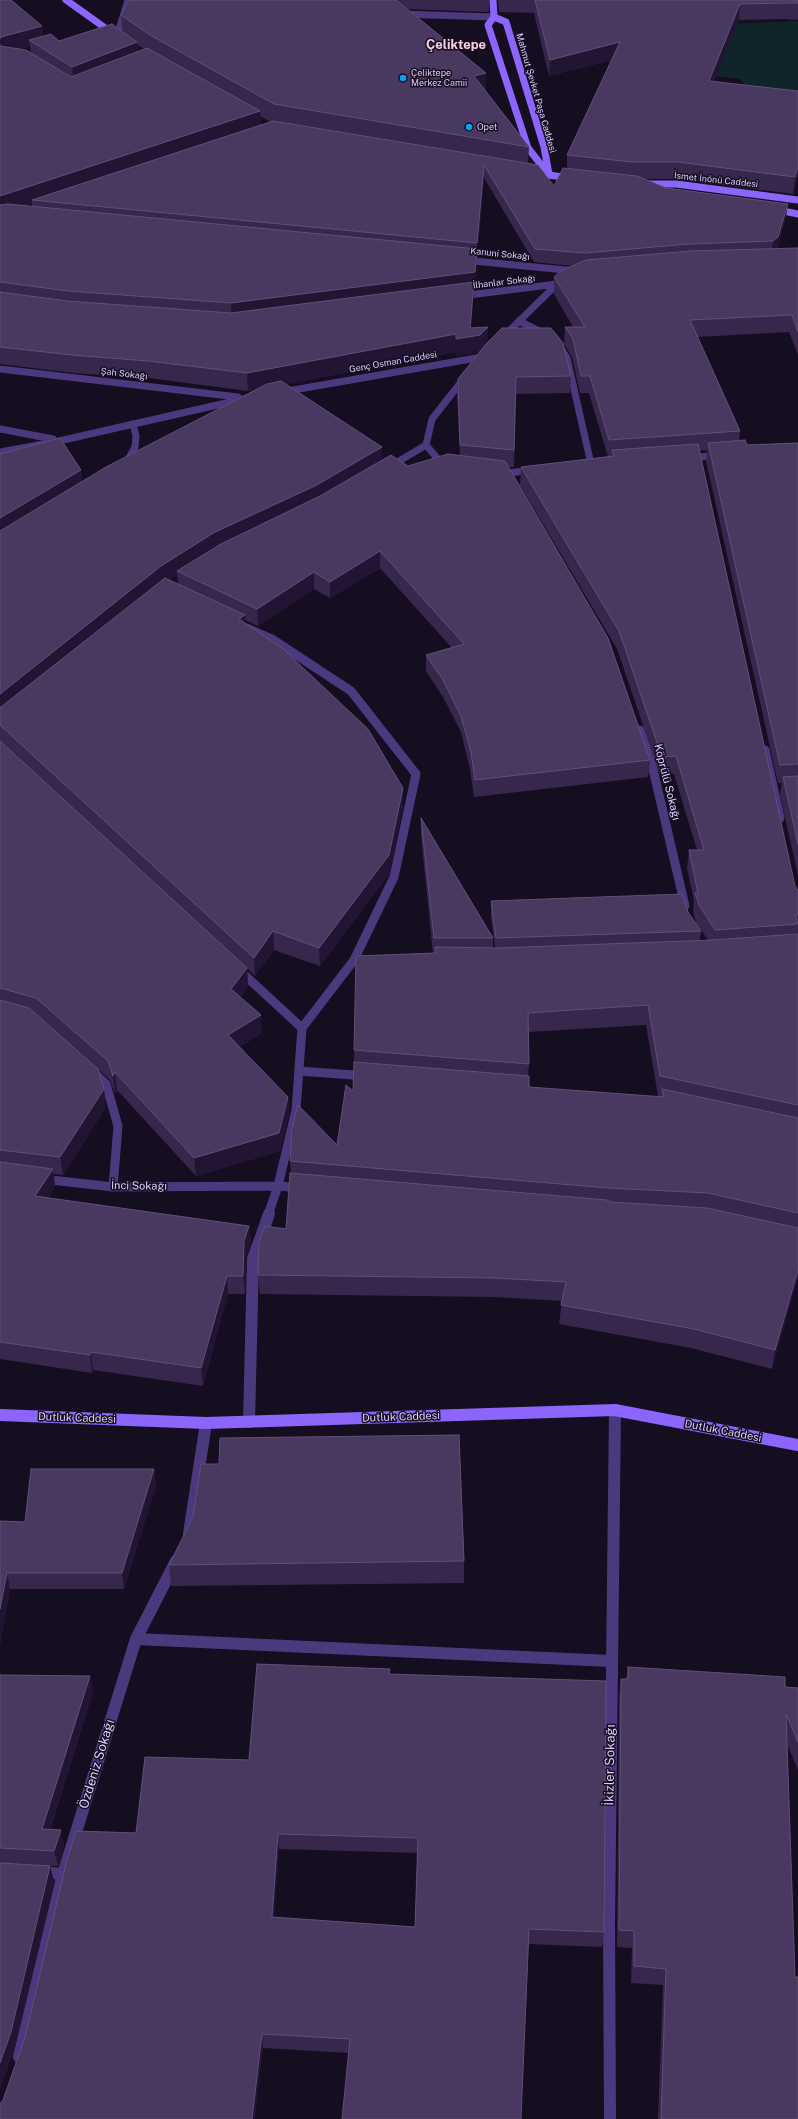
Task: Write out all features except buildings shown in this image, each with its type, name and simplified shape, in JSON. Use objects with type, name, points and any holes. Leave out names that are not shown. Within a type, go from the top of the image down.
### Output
[{"type":"street","points":[[66,0],[123,41]]},
{"type":"street","name":"Mahmut Şevket Paşa Caddesi","points":[[493,0],[494,17],[488,25],[528,148],[549,176]]},
{"type":"street","points":[[117,36],[128,2],[135,4]]},
{"type":"street","points":[[393,14],[494,17]]},
{"type":"street","name":"Mahmut Şevket Paşa Caddesi","points":[[494,17],[506,22],[544,147],[549,176]]},
{"type":"street","points":[[100,31],[108,29]]},
{"type":"street","points":[[526,172],[579,179]]},
{"type":"street","name":"İsmet İnönü Caddesi","points":[[652,191],[638,185],[676,184],[798,200]]},
{"type":"street","points":[[769,209],[798,214]]},
{"type":"street","name":"Kanuni Sokağı","points":[[457,259],[584,272],[557,284]]},
{"type":"street","points":[[379,473],[426,445],[432,420],[482,356],[557,284]]},
{"type":"street","name":"İlhanlar Sokağı","points":[[454,297],[557,284]]},
{"type":"street","points":[[519,321],[549,336],[560,347],[567,358],[591,464]]},
{"type":"street","name":"Genç Osman Caddesi","points":[[276,393],[482,356]]},
{"type":"street","name":"Şah Sokağı","points":[[0,369],[249,398],[133,424]]},
{"type":"street","points":[[0,452],[59,441],[133,424],[136,436],[135,447],[129,459],[116,473]]},
{"type":"street","points":[[0,429],[59,441]]},
{"type":"street","points":[[426,445],[443,465],[457,467]]},
{"type":"street","points":[[676,459],[700,461],[729,455]]},
{"type":"street","points":[[486,470],[510,476],[546,469]]},
{"type":"street","points":[[237,622],[272,639],[351,691],[416,774],[394,877],[358,960],[302,1028],[296,1110],[278,1186],[252,1259],[249,1422]]},
{"type":"street","name":"Köprülü Sokağı","points":[[637,723],[652,765],[677,878],[687,912]]},
{"type":"street","points":[[763,743],[782,828]]},
{"type":"street","points":[[774,790],[786,789]]},
{"type":"street","points":[[233,964],[302,1028]]},
{"type":"street","points":[[82,1063],[106,1084],[118,1126],[113,1187]]},
{"type":"street","points":[[299,1071],[377,1077]]},
{"type":"street","name":"İnci Sokağı","points":[[30,1178],[113,1187],[278,1186],[310,1189]]},
{"type":"street","name":"Dutluk Caddesi","points":[[0,1415],[206,1423],[615,1410],[798,1445]]},
{"type":"street","name":"İkizler Sokağı","points":[[610,2119],[609,1924],[615,1410]]},
{"type":"street","name":"Özdeniz Sokağı","points":[[14,2070],[22,2049],[63,1874],[136,1639],[188,1537],[206,1423]]},
{"type":"street","points":[[136,1639],[611,1661]]},
{"type":"street","points":[[24,1872],[63,1874]]},
{"type":"green space","points":[[798,21],[798,100],[748,94],[741,79],[624,65],[618,29]]},
{"type":"place","name":"Çeliktepe Merkez Camii","points":[[403,78]]},
{"type":"place","name":"Opet","points":[[469,127]]},
{"type":"district","name":"Çeliktepe","points":[[456,45]]}]
